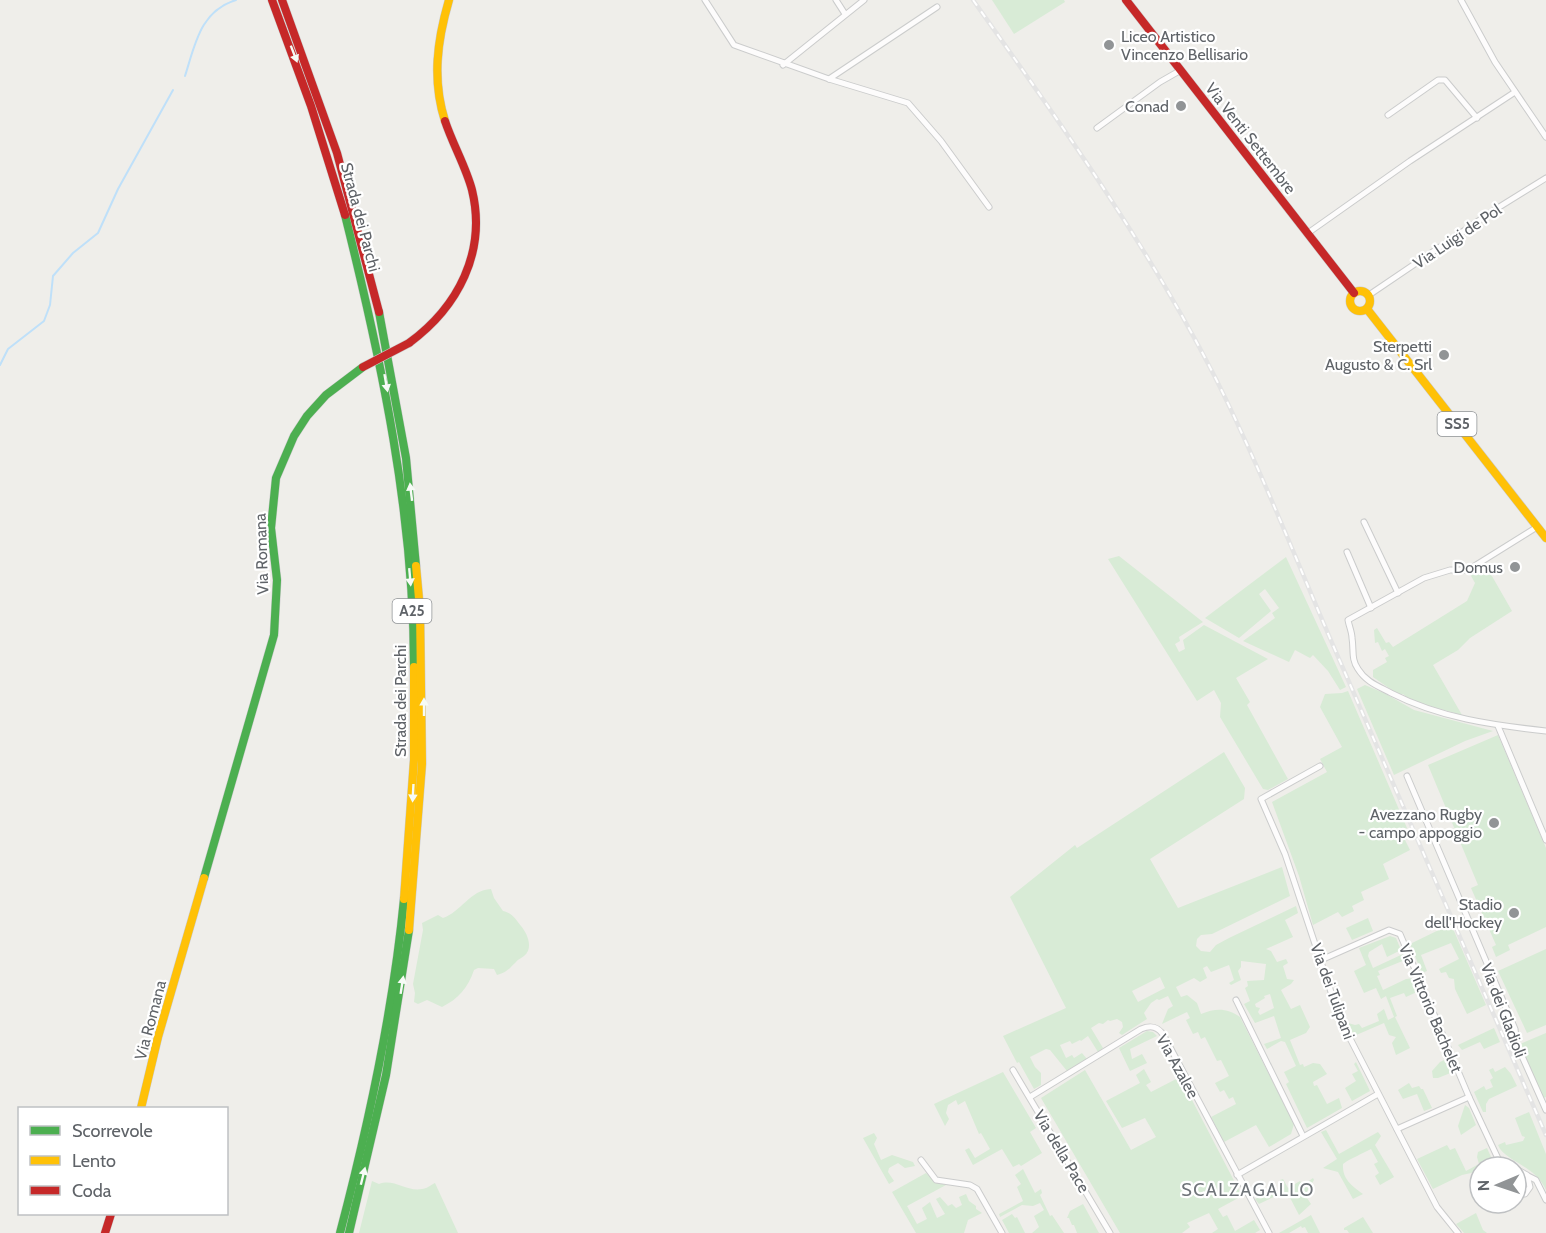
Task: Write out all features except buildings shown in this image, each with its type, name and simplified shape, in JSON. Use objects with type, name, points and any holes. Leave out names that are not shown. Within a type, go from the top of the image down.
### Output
[{"type":"main road","name":"Strada dei Parchi","points":[[272,0],[304,80],[327,150],[369,300],[395,442],[405,516],[412,599],[415,695],[414,762],[405,897],[396,971],[377,1078],[340,1233]]},
{"type":"main road","name":"Strada dei Parchi","points":[[282,0],[332,135],[377,296],[397,394],[404,442],[414,514],[421,598],[423,753],[413,906],[391,1053],[349,1233]]},
{"type":"main road","name":"Via Romana","points":[[141,1107],[158,1037],[274,635],[277,580],[271,528],[276,478],[294,436],[307,416],[326,395],[363,367],[420,336],[442,315],[459,290],[469,266],[475,239],[474,202],[448,131],[437,82],[438,36],[448,0]]},
{"type":"main road","name":"Via Venti Settembre","points":[[1126,0],[1354,293]]},
{"type":"main road","points":[[1354,293],[1360,291],[1369,295],[1371,301],[1367,309]]},
{"type":"main road","name":"SS5","points":[[1354,293],[1350,301],[1352,308],[1361,312],[1367,309],[1546,538]]},
{"type":"main road","points":[[105,1233],[111,1215]]},
{"type":"street","points":[[705,0],[734,45],[783,65],[908,103],[941,141],[989,207]]},
{"type":"street","points":[[836,0],[845,14]]},
{"type":"street","points":[[783,65],[864,0]]},
{"type":"street","points":[[1461,0],[1491,55],[1546,137]]},
{"type":"street","points":[[829,79],[937,6]]},
{"type":"street","points":[[1097,128],[1160,82],[1181,70]]},
{"type":"street","points":[[1388,115],[1442,79],[1477,118]]},
{"type":"street","points":[[1308,233],[1410,161],[1515,92]]},
{"type":"street","name":"Via Luigi de Pol","points":[[1369,295],[1546,178]]},
{"type":"street","points":[[1364,522],[1398,593]]},
{"type":"street","points":[[1537,527],[1468,570],[1450,570],[1424,578],[1348,620],[1353,639],[1352,654],[1357,667],[1367,681],[1417,706],[1440,714],[1498,726],[1546,731]]},
{"type":"street","points":[[1347,552],[1371,608]]},
{"type":"street","points":[[1498,726],[1546,840]]},
{"type":"street","name":"Via dei Tulipani","points":[[1320,766],[1261,799],[1285,854],[1340,1018],[1437,1207],[1458,1233]]},
{"type":"street","name":"Via dei Gladioli","points":[[1407,776],[1515,1029],[1517,1045],[1546,1110]]},
{"type":"street","name":"Via Vittorio Bachelet","points":[[1321,960],[1389,930],[1400,934],[1496,1155]]},
{"type":"street","points":[[1236,1000],[1303,1136]]},
{"type":"street","name":"Via Azalee","points":[[1030,1097],[1141,1029],[1148,1026],[1161,1030],[1269,1233]]},
{"type":"street","name":"Via della Pace","points":[[1013,1070],[1110,1233]]},
{"type":"street","points":[[1237,1175],[1378,1094]]},
{"type":"street","points":[[1397,1129],[1469,1096]]},
{"type":"street","points":[[921,1160],[936,1180],[970,1185],[977,1189],[1002,1233]]},
{"type":"street","points":[[1528,1176],[1536,1180],[1546,1200]]},
{"type":"green space","points":[[992,0],[1064,0],[1065,2],[1014,34]]},
{"type":"green space","points":[[1119,556],[1203,622],[1179,637],[1180,641],[1175,644],[1179,652],[1185,649],[1183,640],[1204,625],[1268,659],[1236,678],[1250,702],[1247,705],[1288,779],[1268,790],[1263,789],[1220,717],[1221,703],[1214,690],[1197,701],[1108,559]]},
{"type":"green space","points":[[1286,557],[1346,687],[1340,690],[1328,671],[1313,655],[1310,658],[1295,650],[1289,662],[1243,641],[1275,618],[1272,613],[1279,608],[1265,589],[1259,594],[1271,611],[1239,638],[1205,618]]},
{"type":"green space","points":[[1485,564],[1512,611],[1433,665],[1462,715],[1411,701],[1373,677],[1373,670],[1387,662],[1385,658],[1389,656],[1385,649],[1382,651],[1378,642],[1375,643],[1374,630],[1377,628],[1386,643],[1389,642],[1393,647],[1467,601],[1475,583],[1470,574]]},
{"type":"green space","points":[[1365,685],[1414,710],[1493,731],[1465,741],[1394,775],[1357,689]]},
{"type":"green space","points":[[1348,691],[1407,828],[1401,832],[1410,850],[1383,864],[1389,879],[1361,892],[1364,900],[1352,906],[1354,911],[1342,917],[1338,912],[1313,925],[1299,876],[1272,802],[1327,772],[1320,759],[1342,747],[1320,707],[1325,694]]},
{"type":"green space","name":"Avezzano Rugby - campo appoggio","points":[[1498,735],[1546,848],[1546,927],[1508,945],[1510,950],[1496,957],[1492,947],[1496,945],[1471,888],[1478,885],[1428,765]]},
{"type":"green space","points":[[1224,752],[1245,788],[1244,799],[1150,859],[1178,908],[1282,867],[1290,896],[1212,934],[1201,935],[1197,939],[1196,946],[1201,951],[1210,952],[1216,945],[1229,938],[1296,906],[1298,913],[1285,920],[1293,937],[1266,949],[1271,951],[1277,962],[1286,959],[1288,963],[1283,966],[1287,979],[1294,980],[1281,990],[1291,1009],[1300,1005],[1310,1027],[1306,1033],[1290,1040],[1300,1065],[1303,1064],[1304,1067],[1313,1063],[1320,1064],[1327,1074],[1313,1082],[1314,1086],[1317,1085],[1327,1104],[1339,1098],[1342,1108],[1307,1128],[1286,1084],[1289,1082],[1284,1072],[1296,1066],[1285,1042],[1281,1041],[1267,1049],[1264,1044],[1281,1038],[1274,1016],[1255,1023],[1244,1004],[1250,1001],[1245,988],[1248,986],[1247,981],[1264,980],[1266,964],[1241,961],[1238,971],[1241,980],[1231,985],[1229,983],[1234,980],[1229,965],[1211,972],[1207,966],[1203,968],[1207,978],[1200,982],[1194,978],[1176,987],[1181,997],[1187,995],[1197,1003],[1201,1014],[1221,1010],[1240,1017],[1294,1124],[1291,1134],[1269,1147],[1256,1125],[1224,1142],[1211,1117],[1236,1104],[1233,1097],[1229,1099],[1224,1090],[1220,1092],[1215,1083],[1229,1076],[1221,1060],[1217,1061],[1205,1037],[1201,1039],[1198,1032],[1193,1034],[1186,1020],[1190,1018],[1187,1012],[1162,1024],[1168,1009],[1173,1006],[1168,996],[1151,1003],[1144,1013],[1147,1019],[1122,1035],[1119,1033],[1123,1027],[1122,1022],[1117,1019],[1108,1020],[1103,1024],[1099,1023],[1091,1028],[1103,1048],[1098,1052],[1088,1036],[1072,1044],[1070,1041],[1060,1045],[1066,1058],[1072,1055],[1074,1058],[1082,1053],[1087,1059],[1067,1071],[1050,1050],[1046,1049],[1030,1057],[1041,1073],[1041,1085],[1034,1089],[1003,1036],[1066,1008],[1010,897],[1075,845],[1077,848]],"holes":[[[1160,977],[1165,988],[1138,1002],[1132,991]],[[1270,994],[1274,1008],[1260,1015],[1258,1012],[1260,1008],[1255,1004]]]},
{"type":"green space","points":[[491,889],[503,911],[513,916],[525,933],[529,945],[527,953],[508,970],[497,975],[494,969],[474,970],[462,992],[442,1007],[427,1000],[418,1004],[414,1002],[413,984],[423,930],[422,923],[438,915],[443,918],[477,893]]},
{"type":"green space","points":[[1368,918],[1373,931],[1352,940],[1346,928]]},
{"type":"green space","points":[[1451,924],[1486,1005],[1467,1014],[1455,989],[1454,979],[1449,978],[1446,972],[1441,973],[1439,969],[1459,959],[1451,943],[1421,955],[1427,971],[1422,973],[1410,944]]},
{"type":"green space","points":[[1390,936],[1396,938],[1401,950],[1387,957],[1382,944],[1369,952],[1368,956],[1373,968],[1403,954],[1405,960],[1378,971],[1380,975],[1377,976],[1383,990],[1406,979],[1414,978],[1419,991],[1406,997],[1404,993],[1390,998],[1397,1016],[1395,1017],[1410,1048],[1396,1055],[1392,1043],[1396,1037],[1389,1035],[1384,1023],[1354,1036],[1348,1023],[1359,1024],[1362,1028],[1379,1021],[1377,1014],[1384,1009],[1388,1020],[1394,1017],[1386,996],[1381,999],[1376,988],[1364,993],[1354,971],[1366,965],[1359,948]]},
{"type":"green space","points":[[1546,949],[1546,1025],[1527,1033],[1498,971]]},
{"type":"green space","points":[[1494,1028],[1500,1042],[1484,1049],[1480,1042],[1462,1050],[1458,1045]]},
{"type":"green space","points":[[1147,1031],[1157,1036],[1130,1049],[1132,1059],[1142,1054],[1147,1063],[1130,1071],[1119,1048]]},
{"type":"green space","points":[[1546,1033],[1546,1097],[1543,1098],[1520,1044]]},
{"type":"green space","points":[[1448,1058],[1453,1072],[1433,1078],[1432,1071],[1440,1062]]},
{"type":"green space","points":[[1356,1062],[1370,1091],[1352,1101],[1345,1088],[1356,1081],[1352,1074],[1358,1071],[1354,1064]]},
{"type":"green space","points":[[1505,1067],[1517,1086],[1489,1099],[1486,1112],[1483,1112],[1474,1092],[1484,1086],[1486,1090],[1493,1087],[1490,1080],[1493,1078],[1489,1070],[1493,1068],[1495,1072]]},
{"type":"green space","points":[[1144,1069],[1151,1082],[1146,1085],[1151,1092],[1180,1077],[1242,1196],[1218,1209],[1223,1217],[1227,1215],[1235,1231],[1254,1220],[1260,1230],[1255,1233],[1212,1233],[1218,1229],[1209,1213],[1187,1223],[1190,1227],[1182,1233],[1120,1233],[1041,1098],[1085,1070],[1131,1150],[1156,1137],[1145,1118],[1122,1128],[1106,1101],[1140,1083],[1136,1075]]},
{"type":"green space","points":[[1003,1072],[1036,1128],[1030,1132],[1042,1153],[1021,1166],[1019,1164],[1013,1167],[1002,1149],[973,1165],[965,1150],[969,1148],[975,1158],[990,1149],[981,1133],[979,1134],[965,1101],[958,1105],[956,1100],[948,1105],[946,1113],[949,1119],[945,1126],[934,1104]]},
{"type":"green space","points":[[1409,1083],[1412,1088],[1419,1086],[1423,1089],[1432,1108],[1424,1111],[1417,1094],[1403,1099],[1398,1090]]},
{"type":"green space","points":[[1465,1105],[1469,1108],[1476,1125],[1461,1135],[1458,1126]]},
{"type":"green space","points":[[1529,1112],[1546,1154],[1546,1190],[1528,1169],[1528,1155],[1506,1155],[1498,1145],[1505,1142],[1506,1145],[1523,1141],[1525,1137],[1522,1136],[1515,1118]]},
{"type":"green space","points":[[1326,1130],[1339,1154],[1378,1132],[1381,1136],[1375,1145],[1394,1177],[1380,1185],[1375,1176],[1379,1173],[1374,1164],[1378,1162],[1371,1149],[1353,1158],[1343,1164],[1344,1174],[1363,1194],[1353,1199],[1338,1172],[1323,1168],[1337,1159],[1321,1132]]},
{"type":"green space","points":[[874,1133],[877,1138],[874,1144],[881,1160],[892,1155],[913,1162],[915,1166],[905,1168],[898,1163],[889,1168],[888,1172],[894,1181],[889,1184],[863,1138]]},
{"type":"green space","points":[[1447,1145],[1450,1150],[1455,1148],[1468,1174],[1433,1189],[1417,1159]]},
{"type":"green space","points":[[1487,1148],[1490,1155],[1477,1155],[1478,1152]]},
{"type":"green space","points":[[1023,1169],[1035,1193],[1041,1189],[1040,1195],[1050,1216],[1052,1215],[1064,1233],[1032,1233],[1039,1227],[1034,1216],[1044,1210],[1040,1203],[1033,1206],[1022,1205],[1000,1217],[999,1214],[1023,1201],[1017,1187],[1021,1184],[1015,1175]]},
{"type":"green space","points":[[926,1173],[936,1182],[946,1185],[907,1206],[917,1224],[927,1219],[922,1208],[930,1202],[937,1218],[945,1214],[936,1199],[940,1197],[948,1206],[952,1204],[956,1208],[962,1205],[959,1197],[966,1194],[969,1201],[982,1213],[968,1220],[964,1233],[916,1233],[892,1192]]},
{"type":"green space","points":[[1313,1178],[1305,1195],[1311,1204],[1299,1215],[1287,1192],[1259,1204],[1255,1199],[1267,1196],[1283,1187],[1280,1180],[1283,1179],[1288,1188],[1300,1181],[1303,1185]]},
{"type":"green space","points":[[372,1181],[411,1189],[425,1188],[435,1183],[458,1233],[359,1233]]},
{"type":"green space","points":[[1083,1204],[1099,1233],[1077,1233],[1074,1225],[1067,1218],[1070,1211]]},
{"type":"green space","points":[[1012,1214],[1015,1218],[1017,1217],[1025,1233],[1009,1233],[1002,1220]]},
{"type":"green space","points":[[1311,1215],[1320,1233],[1308,1233],[1305,1227],[1301,1226],[1289,1233],[1279,1233]]},
{"type":"green space","points":[[1477,1215],[1483,1230],[1487,1233],[1464,1233],[1456,1224]]},
{"type":"green space","points":[[1363,1217],[1373,1233],[1349,1233],[1344,1230],[1344,1228]]},
{"type":"waterway","points":[[185,76],[196,41],[207,21],[214,12],[236,0]]},
{"type":"waterway","points":[[0,365],[8,349],[44,321],[50,305],[53,276],[73,253],[98,233],[118,189],[173,90]]},
{"type":"railway","points":[[973,0],[1101,184],[1161,279],[1215,377],[1264,482],[1546,1135]]},
{"type":"traffic: fast","points":[[345,215],[383,383],[402,496],[413,610],[414,667]]},
{"type":"traffic: fast","points":[[379,312],[406,458],[416,566]]},
{"type":"traffic: fast","points":[[204,878],[274,635],[277,580],[271,528],[276,478],[294,436],[307,416],[326,395],[363,367]]},
{"type":"traffic: fast","points":[[340,1233],[379,1067],[404,899]]},
{"type":"traffic: fast","points":[[349,1233],[386,1075],[409,930]]},
{"type":"traffic: slow","points":[[445,121],[437,76],[441,30],[449,0]]},
{"type":"traffic: slow","points":[[1356,291],[1364,291],[1370,297],[1370,301],[1370,305],[1364,311],[1356,311],[1350,305],[1350,297],[1356,291]]},
{"type":"traffic: slow","points":[[1367,309],[1546,538]]},
{"type":"traffic: slow","points":[[409,930],[422,764],[420,610],[416,566]]},
{"type":"traffic: slow","points":[[404,899],[414,760],[414,667]]},
{"type":"traffic: slow","points":[[141,1107],[158,1037],[204,878]]},
{"type":"traffic: jam","points":[[272,0],[311,106],[345,215]]},
{"type":"traffic: jam","points":[[282,0],[337,153],[379,312]]},
{"type":"traffic: jam","points":[[1126,0],[1354,293]]},
{"type":"traffic: jam","points":[[409,343],[442,313],[454,295],[472,256],[476,213],[472,190],[445,121]]},
{"type":"traffic: jam","points":[[363,367],[409,343]]},
{"type":"traffic: jam","points":[[105,1233],[111,1215]]},
{"type":"place","name":"Liceo Artistico Vincenzo Bellisario","points":[[1109,45]]},
{"type":"place","name":"Conad","points":[[1181,106]]},
{"type":"place","name":"Sterpetti Augusto & C. Srl","points":[[1444,355]]},
{"type":"place","name":"Domus","points":[[1515,567]]},
{"type":"place","name":"Avezzano Rugby - campo appoggio","points":[[1494,823]]},
{"type":"place","name":"Stadio dell'Hockey","points":[[1514,913]]},
{"type":"district","name":"SCALZAGALLO","points":[[1248,1190]]}]
